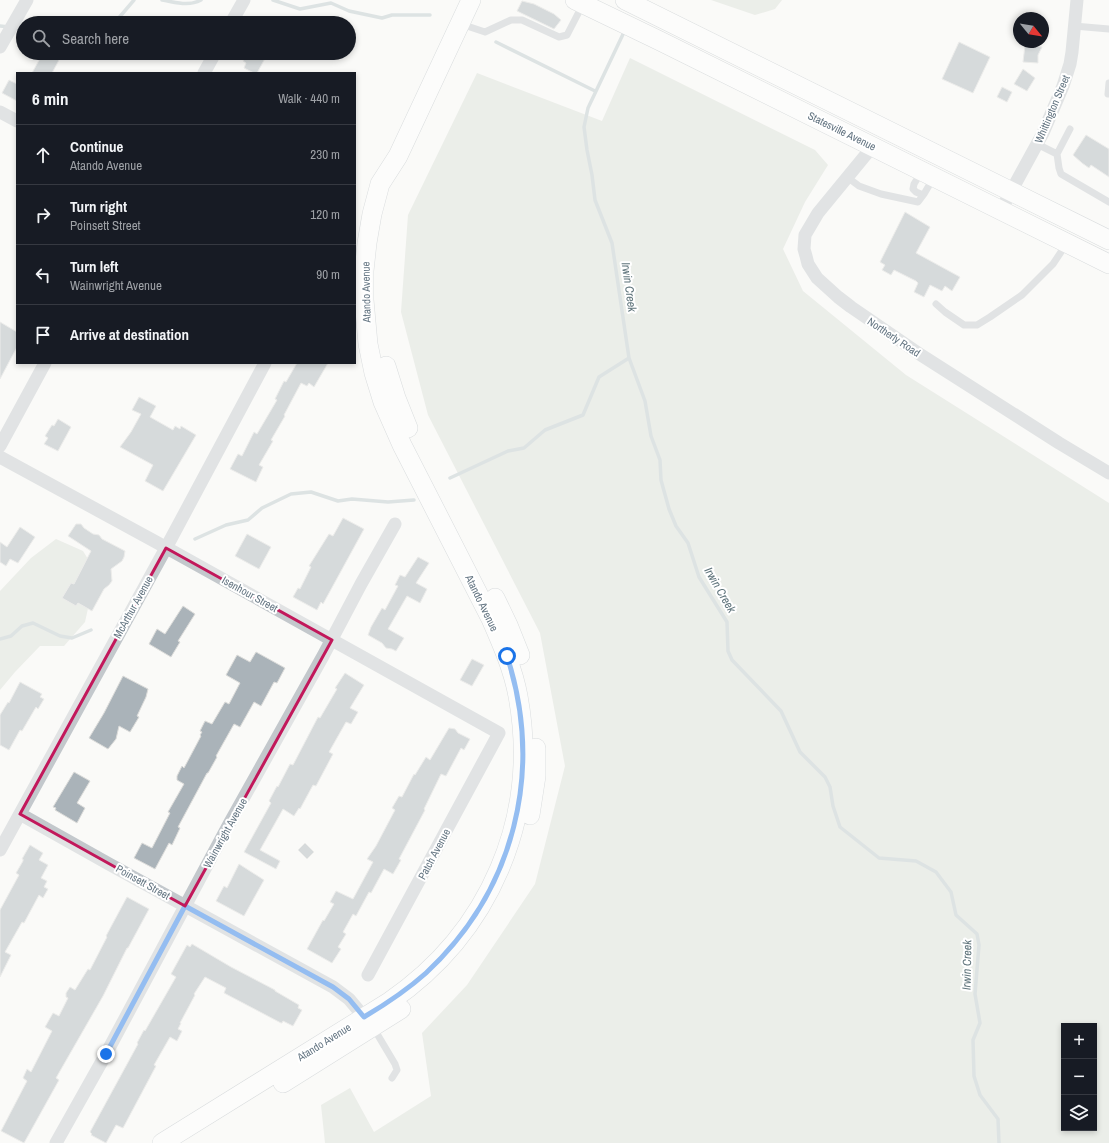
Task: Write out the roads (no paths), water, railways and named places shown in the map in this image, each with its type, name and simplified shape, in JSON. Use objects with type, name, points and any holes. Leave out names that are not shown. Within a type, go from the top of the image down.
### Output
[{"type":"main road","name":"Atando Avenue","points":[[186,1143],[368,1022],[425,974],[446,954],[474,917],[494,881],[511,838],[519,802],[523,762],[519,702],[507,656],[491,619],[396,431],[383,402],[371,358],[366,329],[364,293],[364,264],[367,243],[372,214],[380,184],[398,156],[471,0]]},
{"type":"main road","name":"Statesville Avenue","points":[[625,0],[1109,240]]},
{"type":"main road","name":"Statesville Avenue","points":[[579,2],[1109,264]]},
{"type":"main road","name":"Atando Avenue","points":[[162,1143],[368,1022]]},
{"type":"street","points":[[18,16],[27,0]]},
{"type":"street","points":[[235,16],[244,0]]},
{"type":"street","name":"Whittington Street","points":[[1001,210],[1050,118],[1067,76],[1072,52],[1077,0]]},
{"type":"street","points":[[0,47],[16,19]]},
{"type":"street","points":[[205,72],[211,60]]},
{"type":"street","points":[[0,112],[16,120]]},
{"type":"street","name":"Northerly Road","points":[[873,146],[818,213],[805,234],[804,249],[808,264],[817,278],[838,297],[888,334],[1109,474]]},
{"type":"street","points":[[0,446],[44,364]]},
{"type":"street","name":"McArthur Avenue","points":[[0,850],[166,548],[264,364]]},
{"type":"street","name":"Isenhour Street","points":[[0,457],[499,733]]},
{"type":"street","name":"Wainwright Avenue","points":[[56,1143],[106,1054],[229,824],[395,524]]},
{"type":"street","name":"Patch Avenue","points":[[368,975],[499,733]]},
{"type":"street","name":"Poinsett Street","points":[[20,814],[333,987],[349,999],[368,1022]]},
{"type":"lane","points":[[460,24],[485,32],[511,20],[522,20],[559,37],[567,35],[579,2]]},
{"type":"lane","points":[[1074,26],[1109,29]]},
{"type":"lane","points":[[1108,94],[1109,82]]},
{"type":"lane","points":[[1070,129],[1057,154],[1061,174],[1109,202]]},
{"type":"lane","points":[[1037,144],[1057,154]]},
{"type":"lane","points":[[923,195],[913,189],[914,184],[928,174]]},
{"type":"lane","points":[[847,177],[858,186],[881,194],[918,202],[923,195],[928,174]]},
{"type":"lane","points":[[936,304],[964,325],[977,325],[1022,295],[1053,264],[1067,243]]},
{"type":"lane","points":[[368,1022],[395,1064],[397,1070],[392,1078]]},
{"type":"waterway","points":[[120,16],[134,0]]},
{"type":"waterway","points":[[162,0],[186,4],[201,0]]},
{"type":"waterway","points":[[273,0],[300,9],[331,3],[349,11],[382,18],[392,15],[430,15]]},
{"type":"waterway","points":[[0,26],[9,27]]},
{"type":"waterway","name":"Irwin Creek","points":[[625,30],[588,108],[584,127],[595,200],[612,243],[629,358],[645,401],[651,436],[660,460],[661,480],[669,509],[676,526],[688,543],[699,577],[727,622],[728,651],[732,660],[781,711],[800,752],[825,777],[830,787],[833,806],[840,827],[879,858],[916,861],[936,872],[951,892],[956,915],[977,934],[979,945],[975,994],[980,1023],[973,1040],[974,1076],[980,1095],[998,1119],[999,1143]]},
{"type":"waterway","points":[[496,42],[595,91]]},
{"type":"waterway","points":[[450,478],[508,451],[524,448],[545,430],[583,415],[599,377],[629,358]]},
{"type":"waterway","points":[[195,539],[226,525],[248,520],[262,508],[291,494],[311,492],[338,501],[352,499],[388,502],[414,500]]},
{"type":"waterway","points":[[0,639],[11,636],[22,626],[33,623],[60,636],[72,638],[91,630]]}]
